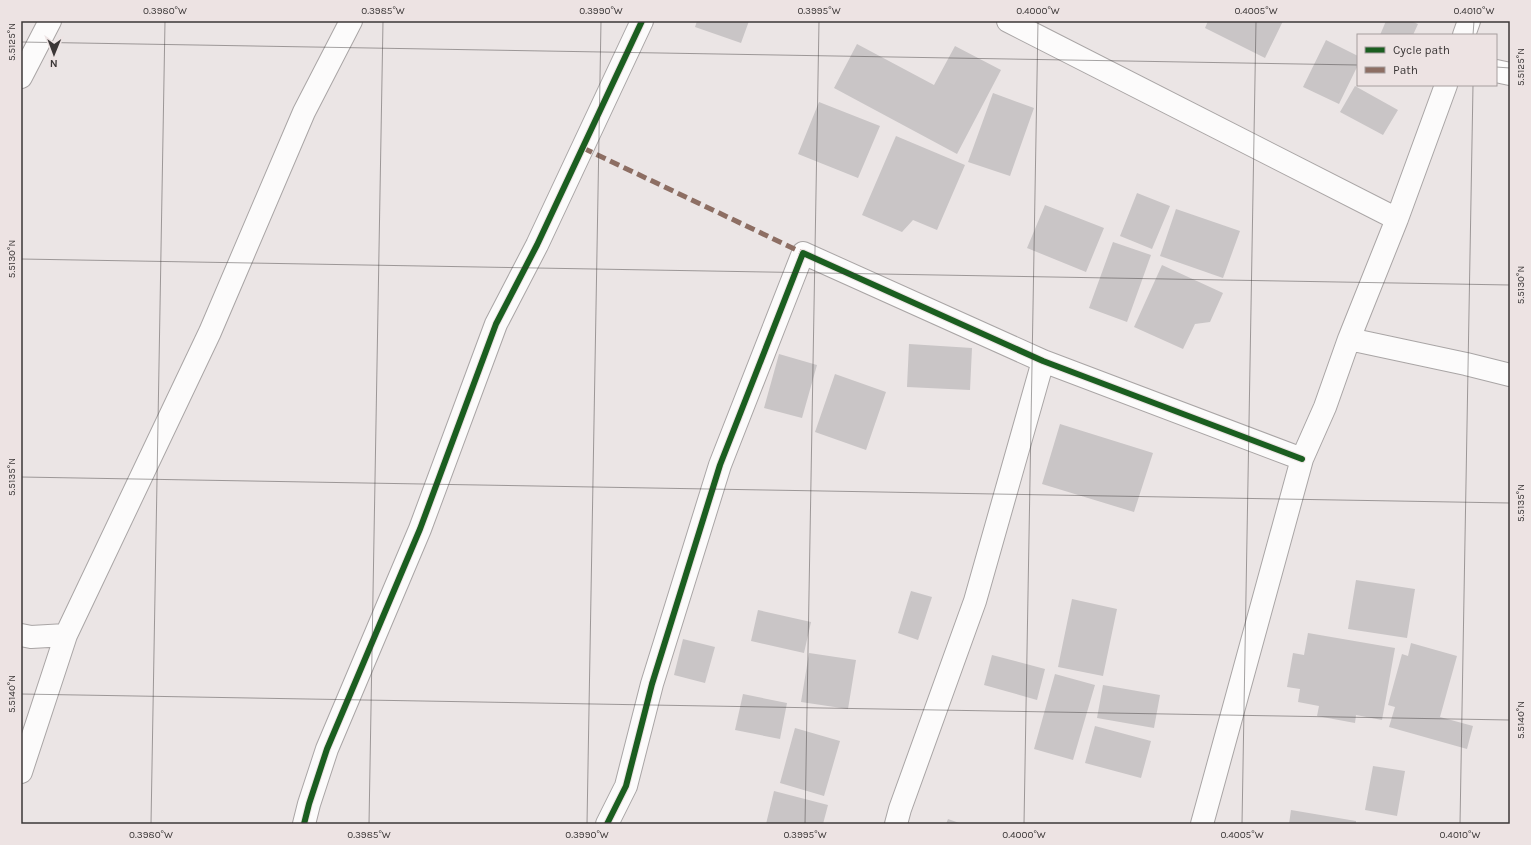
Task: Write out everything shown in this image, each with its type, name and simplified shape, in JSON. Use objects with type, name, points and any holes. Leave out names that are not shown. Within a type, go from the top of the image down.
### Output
[{"type":"street","points":[[21,77],[50,21]]},
{"type":"street","points":[[21,772],[66,635],[210,332],[304,112],[351,21]]},
{"type":"street","points":[[304,824],[308,804],[327,749],[420,529],[496,324],[537,245],[642,21]]},
{"type":"street","points":[[1008,21],[1397,219]]},
{"type":"street","points":[[1464,34],[1469,21]]},
{"type":"street","points":[[1497,71],[1510,74]]},
{"type":"street","points":[[1202,824],[1302,459],[1325,407],[1349,339],[1397,219],[1446,86]]},
{"type":"street","points":[[607,824],[626,786],[652,684],[720,465],[803,253],[1043,361],[1302,459]]},
{"type":"street","points":[[1349,339],[1510,375]]},
{"type":"street","points":[[896,824],[900,809],[975,601],[1043,361]]},
{"type":"street","points":[[21,635],[31,637],[66,635]]},
{"type":"building","points":[[697,21],[749,21],[741,43],[695,27]]},
{"type":"building","points":[[1208,21],[1283,21],[1265,58],[1205,28]]},
{"type":"building","points":[[1386,21],[1411,21],[1418,24],[1413,34],[1380,34]]},
{"type":"building","points":[[1326,40],[1357,56],[1357,67],[1339,104],[1303,87]]},
{"type":"building","points":[[857,44],[934,85],[955,46],[1001,70],[957,154],[834,88]]},
{"type":"building","points":[[1355,86],[1398,110],[1383,135],[1340,112]]},
{"type":"building","points":[[993,93],[1034,108],[1010,176],[968,162]]},
{"type":"building","points":[[819,102],[880,126],[858,178],[798,154]]},
{"type":"building","points":[[896,136],[965,165],[937,230],[913,220],[902,232],[862,215]]},
{"type":"building","points":[[1137,193],[1170,206],[1152,249],[1120,236]]},
{"type":"building","points":[[1045,205],[1104,228],[1086,272],[1027,248]]},
{"type":"building","points":[[1176,209],[1240,231],[1223,278],[1160,256]]},
{"type":"building","points":[[1113,242],[1151,255],[1127,322],[1089,308]]},
{"type":"building","points":[[1162,265],[1223,293],[1210,322],[1195,324],[1183,349],[1134,327]]},
{"type":"building","points":[[909,344],[972,348],[970,390],[907,387]]},
{"type":"building","points":[[779,354],[817,365],[802,418],[764,408]]},
{"type":"building","points":[[835,374],[886,392],[866,450],[815,432]]},
{"type":"building","points":[[1060,424],[1153,453],[1134,512],[1042,484]]},
{"type":"building","points":[[1356,580],[1415,589],[1407,638],[1348,629]]},
{"type":"building","points":[[911,591],[932,597],[918,640],[898,633]]},
{"type":"building","points":[[1072,599],[1117,609],[1103,676],[1058,667]]},
{"type":"building","points":[[758,610],[811,622],[804,653],[751,641]]},
{"type":"building","points":[[1308,633],[1395,648],[1382,720],[1356,715],[1355,723],[1317,716],[1319,706],[1298,702],[1300,689],[1287,687],[1293,653],[1304,655]]},
{"type":"building","points":[[683,639],[715,647],[705,683],[674,675]]},
{"type":"building","points":[[1411,643],[1457,656],[1440,717],[1473,726],[1467,749],[1389,727],[1395,707],[1388,705],[1402,654],[1408,656]]},
{"type":"building","points":[[809,653],[856,660],[848,709],[801,702]]},
{"type":"building","points":[[992,655],[1045,669],[1037,700],[984,685]]},
{"type":"building","points":[[1055,674],[1095,685],[1073,760],[1034,749]]},
{"type":"building","points":[[1103,685],[1160,695],[1154,728],[1097,718]]},
{"type":"building","points":[[743,694],[787,703],[780,739],[735,730]]},
{"type":"building","points":[[1095,726],[1151,741],[1141,778],[1085,763]]},
{"type":"building","points":[[795,728],[840,741],[824,796],[780,783]]},
{"type":"building","points":[[1373,766],[1405,771],[1397,816],[1365,810]]},
{"type":"building","points":[[774,791],[828,805],[823,824],[766,824]]},
{"type":"building","points":[[1291,810],[1356,821],[1356,824],[1289,824]]},
{"type":"building","points":[[948,819],[962,824],[946,824]]},
{"type":"marked path","points":[[583,148],[803,253]]},
{"type":"cycle path","points":[[304,824],[327,749],[420,529],[496,324],[537,245],[642,21]]},
{"type":"cycle path","points":[[607,824],[626,786],[652,684],[720,465],[803,253],[1043,361],[1302,459]]}]
